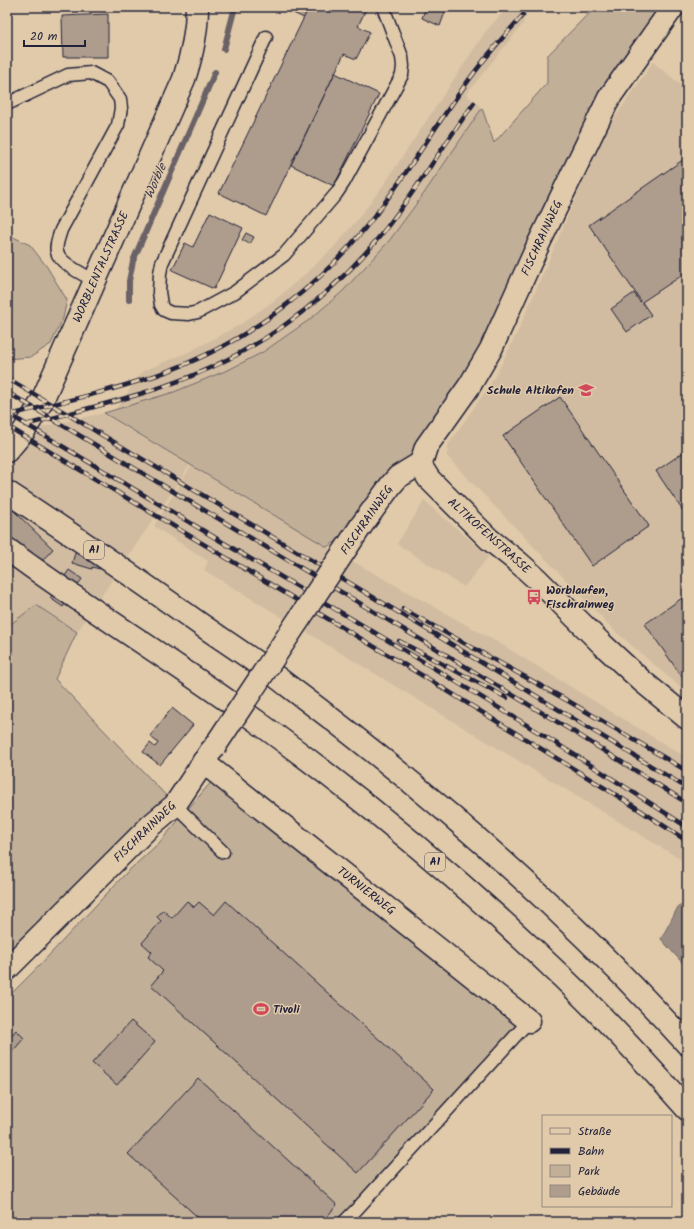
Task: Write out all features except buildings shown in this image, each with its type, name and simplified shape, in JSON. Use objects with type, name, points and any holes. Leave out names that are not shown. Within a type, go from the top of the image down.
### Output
[{"type":"main road","name":"WORBLENTALSTRASSE","points":[[7,451],[24,431],[41,403],[184,79],[194,43],[197,7]]},
{"type":"main road","name":"FISCHRAINWEG","points":[[7,969],[150,826],[175,806],[361,526],[391,484],[421,462],[426,447],[470,385],[491,349],[539,243],[609,98],[673,7]]},
{"type":"main road","name":"ALTIKOFENSTRASSE","points":[[421,462],[422,468],[429,480],[489,539],[538,580],[603,645],[642,681],[687,718]]},
{"type":"main road","name":"A1","points":[[7,492],[292,688],[382,758],[464,827],[545,901],[594,947],[687,1044]]},
{"type":"main road","name":"A1","points":[[7,549],[38,572],[259,723],[353,794],[478,899],[563,978],[628,1044],[687,1109]]},
{"type":"main road","name":"TURNIERWEG","points":[[209,754],[529,1021]]},
{"type":"lane","points":[[266,37],[162,263],[159,299],[164,310],[171,313],[189,314],[198,312],[243,287],[284,255],[340,188],[402,75],[402,57],[383,7]]},
{"type":"lane","points":[[7,104],[68,75],[86,73],[91,73],[108,82],[120,98],[121,108],[118,125],[61,230],[57,242],[57,252],[62,260],[68,266],[95,281]]},
{"type":"lane","points":[[175,806],[223,852]]},
{"type":"lane","points":[[344,1222],[529,1021]]},
{"type":"shaded area","points":[[508,7],[522,7],[523,24],[466,94],[482,108],[425,192],[389,241],[342,292],[309,320],[263,352],[230,369],[175,392],[115,410],[143,371],[193,350],[241,324],[275,300],[332,249],[383,186],[486,31]]},
{"type":"shaded area","name":"Schule Altikofen","points":[[653,62],[687,90],[687,693],[616,632],[447,456],[448,445],[495,377],[519,329],[603,135]]},
{"type":"shaded area","points":[[104,413],[190,465],[77,632],[36,605],[7,627],[7,451],[24,431]]},
{"type":"shaded area","points":[[191,466],[327,547],[504,646],[687,758],[687,863],[204,570],[208,561],[154,526]]},
{"type":"shaded area","points":[[424,501],[489,556],[464,587],[397,544]]},
{"type":"shaded area","points":[[687,901],[687,968],[661,939],[678,907]]},
{"type":"green space","points":[[598,7],[673,7],[641,52],[491,349],[361,526],[327,547],[104,413],[174,392],[230,369],[263,352],[309,320],[342,292],[389,241],[425,192],[482,108],[494,143],[547,83],[547,56],[585,17]]},
{"type":"green space","points":[[7,234],[30,245],[47,267],[67,300],[63,318],[51,344],[31,357],[7,359]]},
{"type":"green space","points":[[36,605],[77,632],[55,679],[175,805],[7,969],[7,627]]},
{"type":"green space","name":"Tivoli","points":[[218,774],[529,1021],[344,1222],[7,1222],[7,998],[126,873],[159,843]]},
{"type":"waterway","name":"Worble","points":[[224,49],[235,7]]},
{"type":"waterway","name":"Worble","points":[[129,300],[129,281],[133,261],[215,72]]},
{"type":"railway","points":[[9,415],[83,397],[157,375],[192,361],[225,345],[257,326],[286,305],[341,256],[365,228],[400,181],[469,80],[491,51],[523,15]]},
{"type":"railway","points":[[25,425],[128,398],[162,387],[224,361],[282,327],[334,285],[380,236],[405,204],[474,103]]},
{"type":"railway","points":[[7,378],[433,633],[687,788]]},
{"type":"railway","points":[[7,392],[574,732],[687,803]]},
{"type":"railway","points":[[7,413],[467,688],[687,827]]},
{"type":"railway","points":[[7,426],[433,682],[629,803],[687,841]]},
{"type":"railway","points":[[403,609],[570,702],[687,771]]},
{"type":"railway","points":[[399,641],[507,698]]},
{"type":"place","name":"Schule Altikofen","points":[[586,390]]},
{"type":"place","name":"Worblaufen, Fischrainweg","points":[[534,597]]},
{"type":"place","name":"Tivoli","points":[[261,1009]]}]
